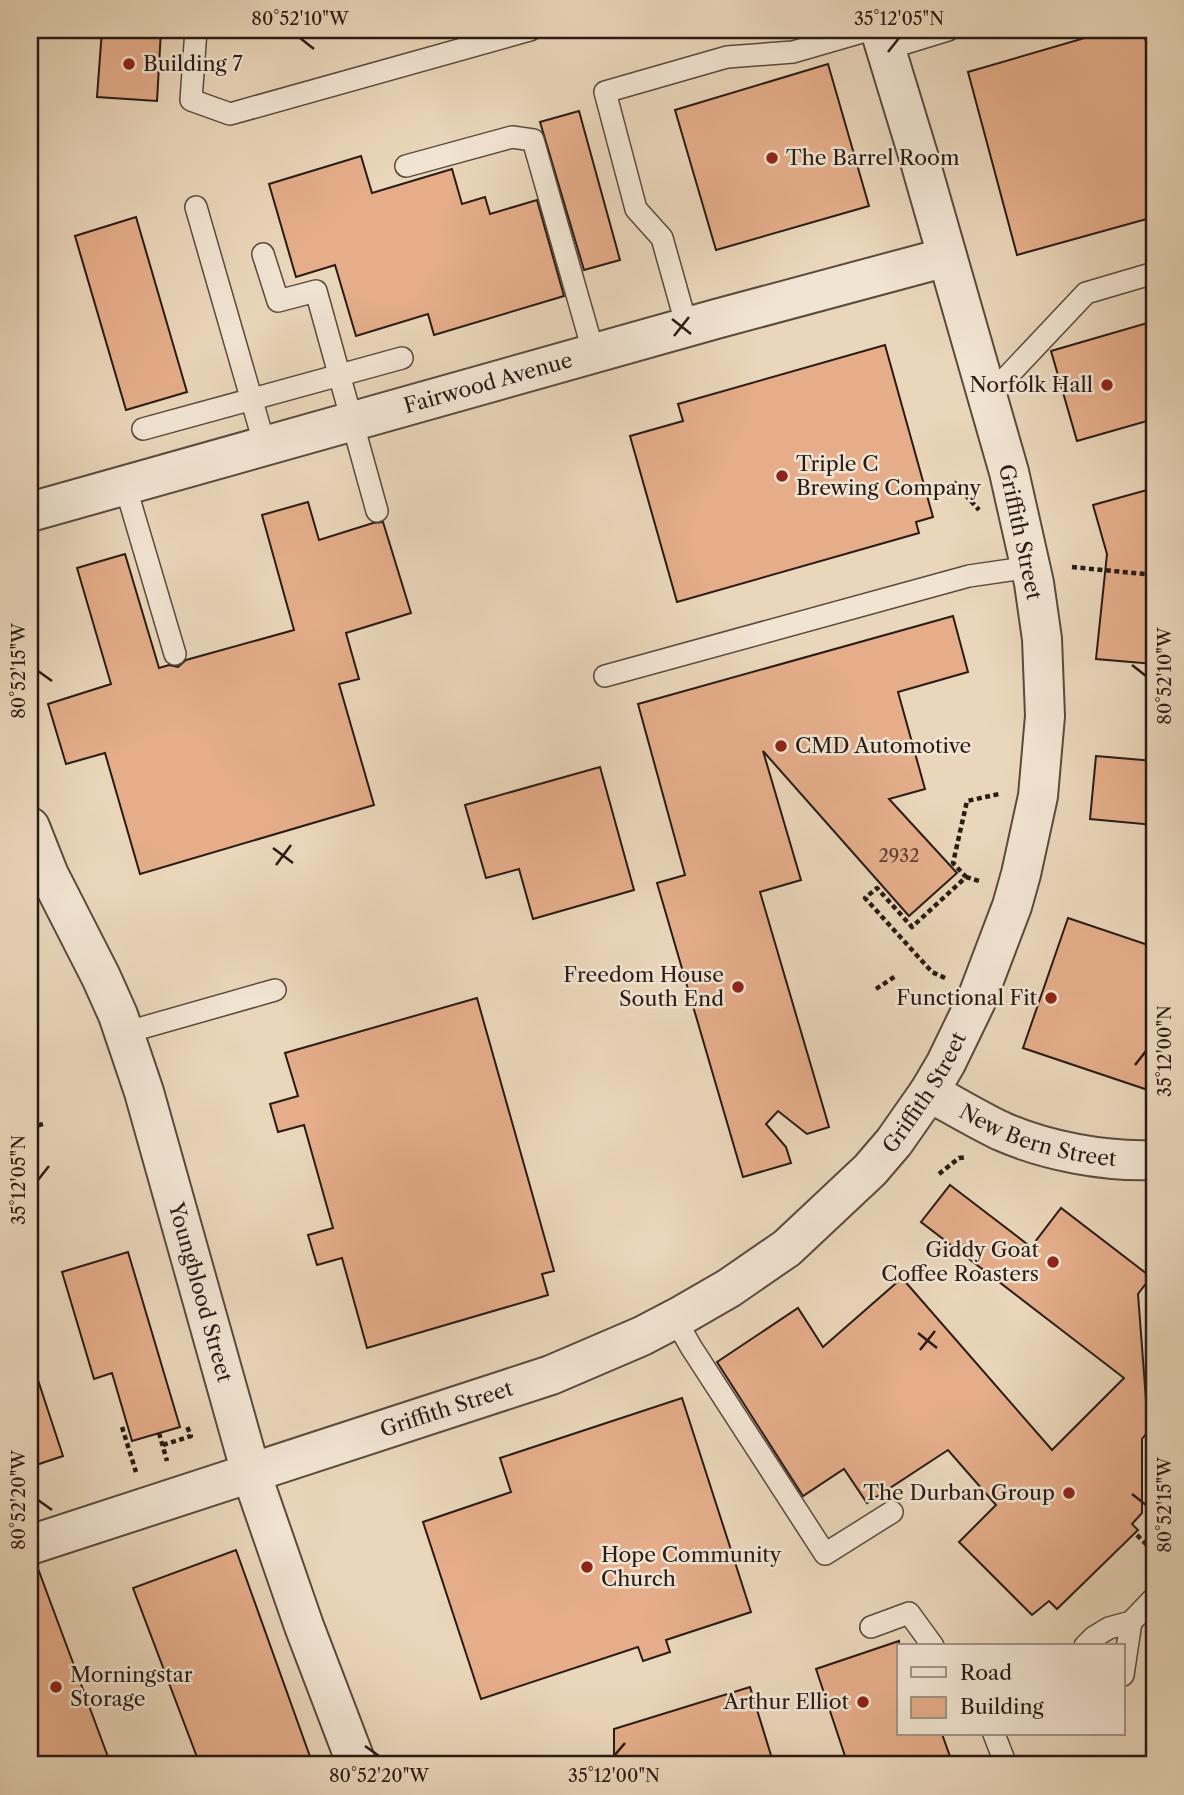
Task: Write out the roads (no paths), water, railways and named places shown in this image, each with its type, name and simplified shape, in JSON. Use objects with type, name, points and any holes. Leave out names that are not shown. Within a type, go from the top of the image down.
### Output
[{"type":"street","name":"Griffith Street","points":[[30,1545],[551,1375],[675,1319],[729,1288],[787,1248],[870,1170],[894,1142],[929,1092],[955,1048],[1012,906],[1038,796],[1045,705],[1042,639],[1030,567],[1009,471],[919,158],[879,36]]},
{"type":"street","name":"Fairwood Avenue","points":[[30,512],[687,327],[947,257]]},
{"type":"street","name":"Youngblood Street","points":[[30,827],[49,876],[118,1015],[144,1092],[251,1473],[304,1626],[357,1765]]},
{"type":"street","name":"New Bern Street","points":[[929,1092],[1029,1142],[1087,1156],[1154,1160]]},
{"type":"lane","points":[[196,30],[191,100],[230,114],[530,30]]},
{"type":"lane","points":[[687,327],[662,238],[636,209],[605,92],[726,57],[793,51],[879,36],[948,30]]},
{"type":"lane","points":[[406,166],[512,137],[533,140],[594,354]]},
{"type":"lane","points":[[196,207],[265,446]]},
{"type":"lane","points":[[263,254],[278,300],[316,291],[377,511]]},
{"type":"lane","points":[[987,398],[1086,293],[1154,273]]},
{"type":"lane","points":[[143,429],[402,358]]},
{"type":"lane","points":[[125,485],[175,654]]},
{"type":"lane","points":[[606,676],[969,576],[1030,567]]},
{"type":"lane","points":[[124,1034],[275,990]]},
{"type":"lane","points":[[675,1319],[825,1554],[892,1512]]},
{"type":"lane","points":[[1087,1644],[1109,1628],[1131,1622],[1154,1598]]},
{"type":"lane","points":[[872,1627],[909,1614],[932,1644]]},
{"type":"lane","points":[[1124,1668],[1131,1622]]},
{"type":"lane","points":[[995,1736],[1006,1765]]},
{"type":"place","name":"Building 7","points":[[129,64]]},
{"type":"place","name":"The Barrel Room","points":[[772,158]]},
{"type":"place","name":"Norfolk Hall","points":[[1107,385]]},
{"type":"place","name":"Triple C Brewing Company","points":[[782,476]]},
{"type":"place","name":"CMD Automotive","points":[[781,746]]},
{"type":"place","name":"Freedom House South End","points":[[738,987]]},
{"type":"place","name":"Functional Fit","points":[[1051,998]]},
{"type":"place","name":"Giddy Goat Coffee Roasters","points":[[1053,1262]]},
{"type":"place","name":"The Durban Group","points":[[1069,1493]]},
{"type":"place","name":"Hope Community Church","points":[[587,1567]]},
{"type":"place","name":"Morningstar Storage","points":[[56,1687]]},
{"type":"place","name":"Arthur Elliot","points":[[863,1702]]}]
